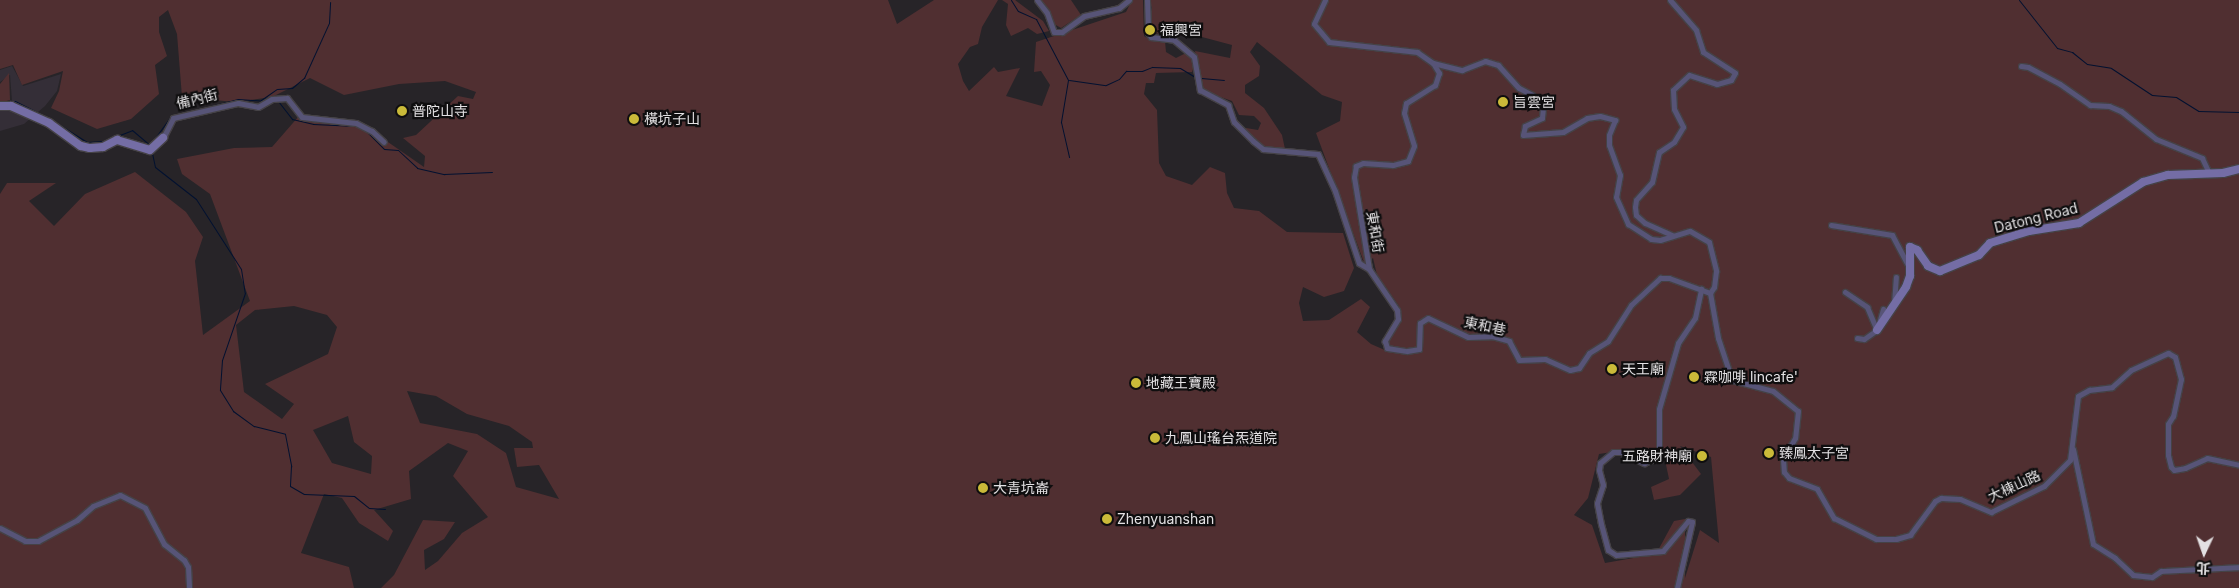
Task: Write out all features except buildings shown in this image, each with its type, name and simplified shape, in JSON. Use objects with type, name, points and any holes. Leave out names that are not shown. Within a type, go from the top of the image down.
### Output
[{"type":"street","points":[[1037,0],[1047,13],[1054,32],[1062,32],[1084,16],[1119,8],[1129,0]]},
{"type":"street","name":"東和街","points":[[1147,0],[1148,33],[1151,37],[1174,40],[1194,57],[1200,90],[1228,104],[1234,122],[1253,141],[1263,149],[1318,154],[1335,190],[1359,263],[1369,269]]},
{"type":"street","points":[[1325,0],[1314,24],[1329,42],[1417,52],[1433,63],[1462,70],[1485,61],[1498,65],[1519,88],[1532,95],[1543,108],[1542,118],[1525,126],[1524,135],[1563,132],[1586,118],[1600,116],[1614,120],[1608,135],[1609,145],[1620,175],[1616,197],[1628,224],[1651,239],[1696,232],[1708,242],[1716,271],[1714,288],[1710,293],[1701,290],[1695,318],[1678,343],[1659,409],[1658,456],[1644,463],[1622,452],[1613,452],[1600,463],[1599,470],[1603,486],[1597,503],[1601,524],[1608,550],[1616,555],[1663,551],[1688,521],[1692,522],[1677,588]]},
{"type":"street","points":[[1670,0],[1696,30],[1703,52],[1735,73],[1731,80],[1717,84],[1689,75],[1673,90],[1674,109],[1684,127],[1674,142],[1659,152],[1652,182],[1636,200],[1634,207],[1636,215],[1645,223],[1673,236]]},
{"type":"street","name":"東和街","points":[[1369,269],[1354,172],[1359,164],[1393,165],[1408,161],[1414,146],[1404,113],[1411,98],[1435,85],[1439,73],[1433,63]]},
{"type":"street","points":[[2021,66],[2060,84],[2090,105],[2110,106],[2121,111],[2156,139],[2202,158],[2209,173]]},
{"type":"street","name":"備內街","points":[[0,106],[11,106],[49,122],[81,146],[100,148],[117,140],[151,149],[163,138],[173,118],[230,104],[258,107],[272,99],[287,98],[296,112],[309,120],[356,123],[372,131],[384,142]]},
{"type":"street","name":"Datong Road","points":[[1877,330],[1906,287],[1910,270],[1910,247],[1914,247],[1928,266],[1940,271],[1979,255],[1990,243],[2029,231],[2079,223],[2143,182],[2168,175],[2239,169]]},
{"type":"street","points":[[1831,225],[1892,235],[1910,270]]},
{"type":"street","name":"東和巷","points":[[1369,269],[1397,310],[1398,319],[1385,341],[1387,348],[1407,351],[1419,348],[1420,323],[1428,318],[1468,337],[1492,336],[1508,341],[1519,360],[1545,359],[1570,370],[1579,368],[1589,353],[1608,341],[1631,305],[1660,278],[1669,278],[1701,290]]},
{"type":"street","points":[[1894,305],[1896,277]]},
{"type":"street","points":[[1845,292],[1867,308],[1877,330]]},
{"type":"street","name":"大棟山路","points":[[1710,293],[1718,338],[1732,380],[1773,391],[1798,412],[1796,438],[1783,459],[1784,472],[1789,478],[1816,489],[1834,518],[1876,539],[1896,539],[1910,535],[1935,501],[1942,498],[1960,499],[1991,512],[2034,493],[2055,478],[2067,465],[2073,446],[2078,396],[2089,390],[2112,387],[2131,370],[2168,353],[2175,356],[2181,379],[2173,416],[2168,424],[2168,454],[2172,467],[2174,470],[2185,468],[2207,458],[2239,465]]},
{"type":"street","points":[[1857,338],[1864,339],[1877,330],[1883,309]]},
{"type":"street","points":[[2073,446],[2093,544],[2115,558],[2133,575],[2152,578],[2161,571],[2239,567]]},
{"type":"street","points":[[0,528],[15,538],[32,542],[77,520],[113,495],[130,498],[145,508],[160,538],[184,560],[188,567],[189,588]]},
{"type":"shaded area","points":[[0,0],[888,0],[897,24],[934,0],[998,0],[982,27],[978,44],[970,47],[958,64],[963,81],[969,91],[994,67],[998,72],[1020,68],[1006,96],[1042,106],[1050,85],[1041,71],[1034,72],[1036,42],[1126,12],[1132,0],[1143,0],[1144,36],[1152,41],[1165,41],[1166,52],[1176,58],[1184,54],[1184,50],[1190,50],[1195,64],[1192,72],[1156,73],[1154,83],[1146,83],[1144,94],[1157,110],[1159,163],[1166,176],[1192,185],[1210,167],[1225,173],[1227,193],[1234,208],[1259,211],[1287,232],[1343,233],[1354,268],[1344,291],[1324,297],[1303,287],[1299,303],[1303,321],[1329,320],[1361,299],[1370,307],[1357,332],[1371,344],[1387,351],[1399,306],[1377,275],[1373,258],[1365,265],[1316,133],[1340,121],[1342,102],[1322,95],[1257,42],[1250,52],[1260,66],[1259,76],[1245,85],[1245,93],[1264,108],[1282,135],[1285,149],[1262,146],[1246,133],[1246,128],[1258,130],[1261,123],[1254,116],[1239,115],[1232,101],[1203,91],[1195,51],[1230,58],[1232,45],[1202,37],[1151,33],[1148,24],[1152,8],[1149,0],[2239,0],[2239,588],[381,588],[394,575],[423,520],[455,522],[444,539],[424,550],[425,570],[438,561],[462,533],[488,517],[453,476],[468,451],[448,443],[409,471],[411,499],[374,510],[393,531],[388,541],[359,523],[342,498],[324,494],[301,553],[349,567],[354,588],[0,588],[0,194],[7,183],[56,183],[29,201],[54,226],[85,194],[135,172],[186,212],[203,237],[195,261],[203,335],[250,301],[210,194],[182,174],[177,159],[234,148],[272,147],[299,116],[362,124],[424,167],[425,156],[403,138],[416,135],[458,96],[473,99],[476,92],[445,81],[399,84],[344,95],[310,78],[272,97],[235,102],[182,97],[177,34],[168,10],[159,17],[159,32],[167,56],[155,65],[159,94],[131,119],[97,129],[51,108],[59,91],[63,71],[22,85],[13,65],[0,69]],"holes":[[[294,306],[327,315],[337,327],[328,354],[265,384],[294,404],[282,419],[244,392],[236,325],[255,310]],[[407,391],[436,396],[467,414],[509,426],[532,442],[533,448],[514,448],[517,467],[539,465],[559,499],[516,487],[506,453],[477,434],[420,423]],[[348,416],[354,442],[372,456],[371,474],[332,463],[313,430]],[[1680,446],[1711,457],[1719,543],[1700,530],[1685,578],[1685,519],[1674,521],[1656,554],[1605,563],[1592,525],[1574,515],[1588,498],[1599,454],[1625,450],[1665,460],[1669,479],[1651,487],[1654,500],[1680,495],[1701,474]]]},
{"type":"shaded area","points":[[1002,0],[1015,0],[1043,21],[1049,31],[1037,34],[1028,28],[1011,36],[1006,25],[1008,4]]},
{"type":"shaded area","points":[[1038,0],[1071,0],[1081,15],[1061,28],[1054,24]]},
{"type":"shaded area","points":[[12,66],[23,86],[61,74],[57,91],[45,106],[24,124],[0,131],[0,111],[12,101],[10,75],[0,82],[0,70]]},
{"type":"shaded area","points":[[9,73],[10,100],[0,103],[0,84]]},
{"type":"waterway","points":[[1011,0],[1018,11],[1036,19],[1068,80],[1061,122],[1069,157]]},
{"type":"waterway","points":[[2019,0],[2057,48],[2072,52],[2087,64],[2111,68],[2152,95],[2176,97],[2198,111],[2239,112]]},
{"type":"waterway","points":[[261,100],[277,89],[292,88],[304,78],[329,23],[330,2]]},
{"type":"waterway","points":[[1069,80],[1106,85],[1119,79],[1126,71],[1142,71],[1152,67],[1180,68],[1195,77]]},
{"type":"waterway","points":[[1201,78],[1224,80]]},
{"type":"waterway","points":[[177,115],[238,99],[264,101]]},
{"type":"waterway","points":[[0,102],[15,101],[50,119],[87,142],[104,141],[132,130],[150,145]]},
{"type":"waterway","points":[[278,101],[292,119],[313,124],[356,126]]},
{"type":"waterway","points":[[150,145],[171,116]]},
{"type":"waterway","points":[[366,131],[384,149],[398,150],[417,168],[444,174],[492,172]]},
{"type":"waterway","points":[[152,153],[155,167],[196,199],[241,269],[245,293],[222,360],[220,390],[233,411],[254,426],[285,434],[291,466],[290,486],[304,494],[354,496],[369,508],[385,509]]},
{"type":"place","name":"福興宮","points":[[1150,30]]},
{"type":"place","name":"旨雲宮","points":[[1503,102]]},
{"type":"place","name":"普陀山寺","points":[[402,111]]},
{"type":"place","name":"橫坑子山","points":[[634,119]]},
{"type":"place","name":"天王廟","points":[[1612,369]]},
{"type":"place","name":"霖咖啡 lincafe'","points":[[1694,377]]},
{"type":"place","name":"地藏王寶殿","points":[[1136,383]]},
{"type":"place","name":"九鳳山瑤台炁道院","points":[[1155,438]]},
{"type":"place","name":"臻鳳太子宮","points":[[1769,453]]},
{"type":"place","name":"五路財神廟","points":[[1702,456]]},
{"type":"place","name":"大青坑崙","points":[[983,488]]},
{"type":"place","name":"Zhenyuanshan","points":[[1107,519]]}]
